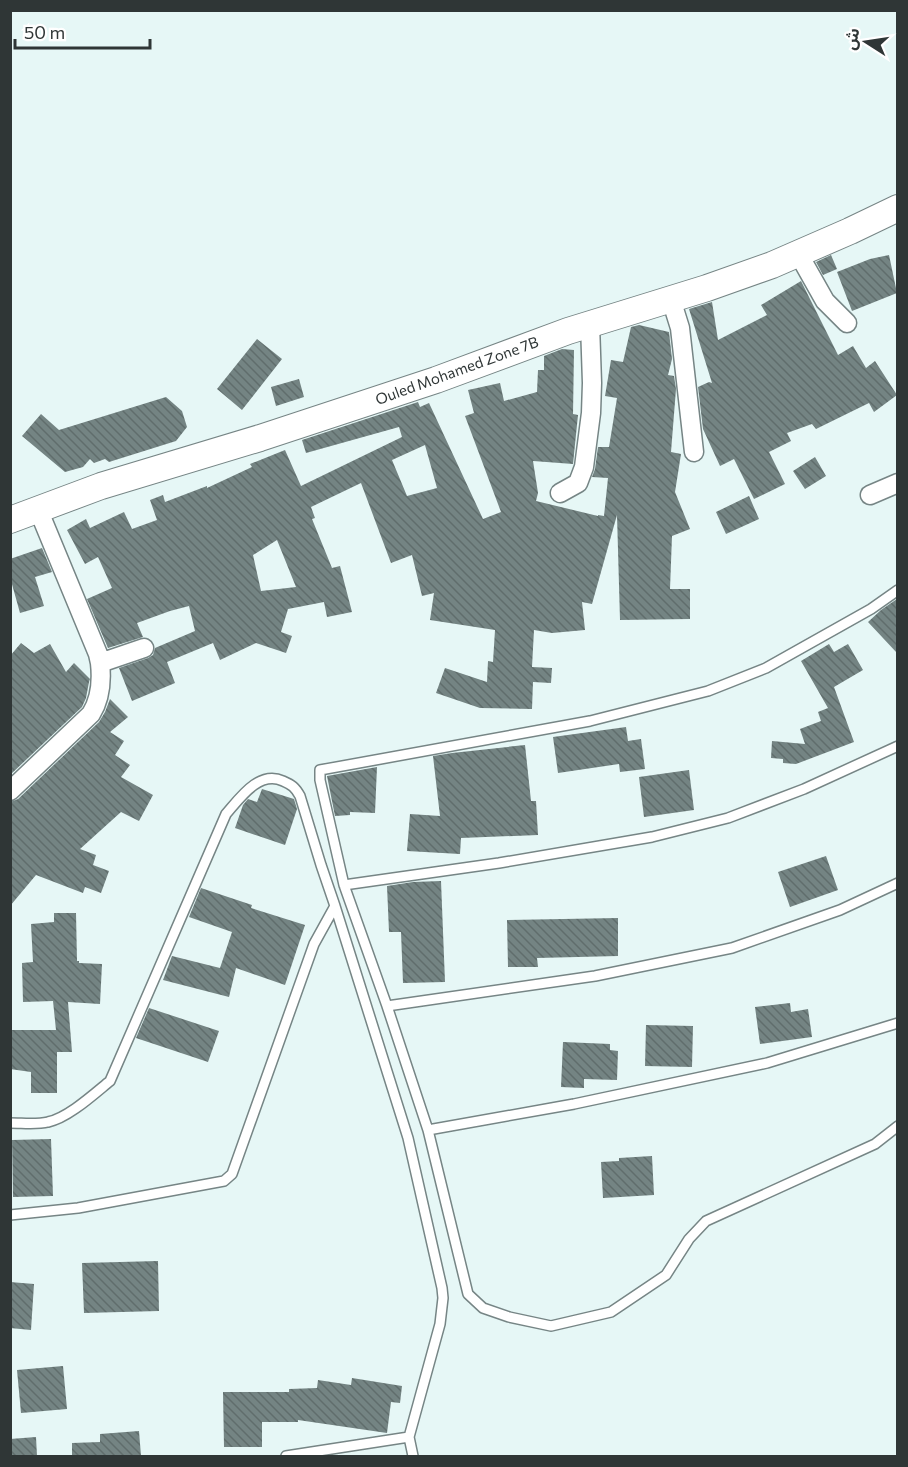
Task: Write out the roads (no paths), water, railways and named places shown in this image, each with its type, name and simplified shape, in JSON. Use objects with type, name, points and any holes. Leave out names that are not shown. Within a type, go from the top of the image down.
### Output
[{"type":"main road","name":"Ouled Mohamed Zone 7B","points":[[10,520],[101,486],[260,438],[436,380],[590,324],[750,272],[798,254],[897,208]]},
{"type":"street","points":[[798,254],[825,301],[847,323]]},
{"type":"street","points":[[671,299],[680,328],[694,452]]},
{"type":"street","points":[[560,493],[579,481],[584,467],[591,413],[590,324]]},
{"type":"street","points":[[870,495],[897,483]]},
{"type":"street","points":[[10,791],[91,714],[100,692],[101,674],[98,654],[38,508]]},
{"type":"street","points":[[100,663],[144,648]]},
{"type":"lane","points":[[897,590],[871,609],[766,668],[708,691],[590,721],[320,770],[320,780],[344,885],[428,1130],[468,1294],[483,1308],[509,1317],[551,1326],[611,1312],[666,1275],[689,1239],[706,1221],[875,1144],[897,1126]]},
{"type":"lane","points":[[344,885],[499,863],[652,837],[728,818],[804,789],[897,746]]},
{"type":"lane","points":[[10,1123],[51,1122],[82,1105],[110,1081],[226,814],[246,791],[263,779],[277,778],[294,785],[300,796],[408,1138],[442,1288],[440,1324],[409,1437],[413,1456]]},
{"type":"lane","points":[[387,1006],[595,976],[732,948],[840,910],[897,883]]},
{"type":"lane","points":[[10,1215],[78,1208],[224,1181],[232,1174],[314,944],[335,906]]},
{"type":"lane","points":[[428,1130],[574,1104],[767,1063],[897,1023]]},
{"type":"lane","points":[[286,1456],[409,1437]]}]
